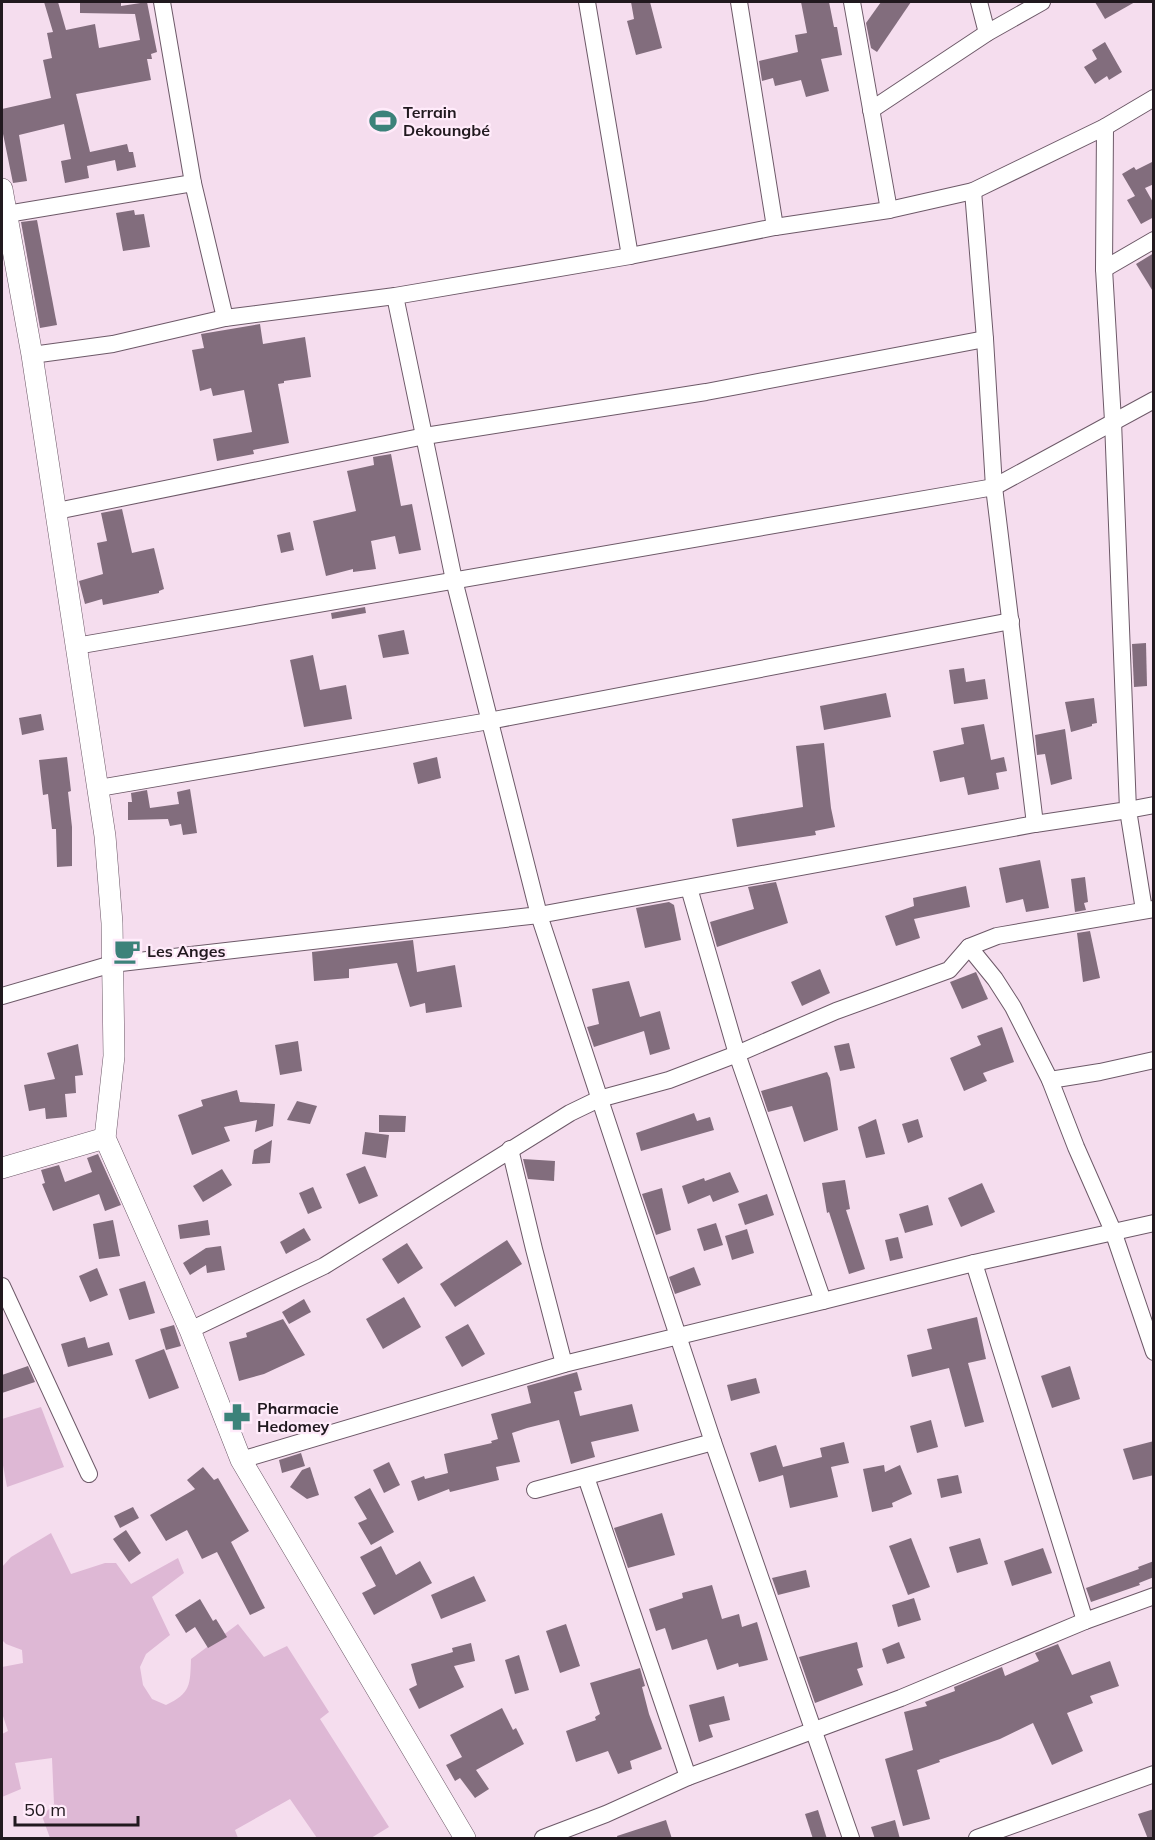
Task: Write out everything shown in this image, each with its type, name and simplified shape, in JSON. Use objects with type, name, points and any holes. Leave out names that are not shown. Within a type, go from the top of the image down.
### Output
[{"type":"street","points":[[162,2],[193,183],[225,318]]},
{"type":"street","points":[[587,2],[630,256]]},
{"type":"street","points":[[739,2],[775,227]]},
{"type":"street","points":[[852,2],[890,210]]},
{"type":"street","points":[[979,2],[987,33]]},
{"type":"street","points":[[871,110],[987,33],[1042,2]]},
{"type":"street","points":[[32,355],[113,344],[225,318],[395,296],[630,256],[775,227],[890,210],[973,191],[1105,127],[1154,98]]},
{"type":"street","points":[[190,1330],[324,1266],[510,1149],[570,1113],[599,1100],[669,1080],[737,1054],[836,1011],[949,970],[969,947],[997,936],[1149,909],[1128,810],[1113,421],[1104,269],[1105,127]]},
{"type":"street","points":[[7,213],[193,183]]},
{"type":"street","points":[[2,189],[57,511],[99,788],[109,878],[114,1056],[105,1138],[190,1330],[242,1460],[465,1839]]},
{"type":"street","points":[[973,191],[994,487],[1035,824]]},
{"type":"street","points":[[1104,269],[1154,240]]},
{"type":"street","points":[[395,296],[454,580],[539,915],[713,1442],[851,1839]]},
{"type":"street","points":[[57,511],[425,436],[706,392],[985,339]]},
{"type":"street","points":[[76,646],[994,487],[1154,400]]},
{"type":"street","points":[[99,788],[489,721],[1011,621]]},
{"type":"street","points":[[2,996],[112,964],[539,915],[1035,824],[1154,805]]},
{"type":"street","points":[[689,888],[737,1054],[824,1301]]},
{"type":"street","points":[[969,947],[995,979],[1013,1007],[1050,1080],[1076,1148],[1113,1231],[1154,1352]]},
{"type":"street","points":[[1050,1080],[1154,1060]]},
{"type":"street","points":[[2,1167],[105,1138]]},
{"type":"street","points":[[510,1149],[564,1364]]},
{"type":"street","points":[[242,1460],[564,1364],[974,1263],[1154,1223]]},
{"type":"street","points":[[974,1263],[1085,1621]]},
{"type":"street","points":[[2,1286],[89,1474]]},
{"type":"street","points":[[536,1490],[713,1442]]},
{"type":"street","points":[[586,1478],[688,1777]]},
{"type":"street","points":[[543,1839],[688,1777],[901,1698],[1085,1621],[1154,1596]]},
{"type":"street","points":[[977,1839],[1154,1774]]},
{"type":"shaded area","points":[[41,1407],[64,1467],[7,1487],[2,1460],[2,1419]]},
{"type":"shaded area","points":[[51,1533],[71,1574],[105,1563],[116,1563],[131,1584],[178,1558],[184,1573],[152,1597],[170,1635],[146,1654],[140,1667],[143,1685],[152,1699],[166,1705],[185,1692],[189,1682],[191,1659],[238,1624],[264,1657],[287,1646],[329,1712],[320,1719],[389,1827],[371,1838],[317,1838],[290,1799],[235,1830],[238,1838],[50,1838],[42,1816],[54,1804],[52,1758],[15,1763],[21,1789],[2,1797],[2,1734],[8,1731],[2,1713],[2,1667],[23,1663],[22,1650],[2,1640],[2,1567],[11,1557]]},
{"type":"building","points":[[44,2],[58,2],[66,30],[95,24],[99,48],[140,40],[135,14],[80,13],[80,2],[121,2],[121,6],[147,2],[157,52],[151,54],[152,59],[147,59],[151,80],[76,94],[90,152],[127,144],[129,152],[133,152],[136,167],[117,171],[115,160],[87,166],[89,178],[65,183],[61,161],[71,159],[64,124],[19,135],[27,181],[13,183],[2,129],[2,109],[51,98],[43,60],[52,58],[47,33],[53,32]]},
{"type":"building","points":[[631,2],[650,2],[662,48],[636,55],[627,21],[634,19]]},
{"type":"building","points":[[801,2],[829,2],[834,27],[837,27],[842,55],[821,59],[829,91],[806,97],[801,80],[775,86],[773,78],[762,81],[759,61],[798,52],[795,35],[807,33]]},
{"type":"building","points":[[881,2],[911,2],[877,52],[871,48],[866,23]]},
{"type":"building","points":[[1095,2],[1135,2],[1105,19]]},
{"type":"building","points":[[1105,42],[1122,72],[1109,80],[1107,76],[1095,84],[1084,67],[1097,59],[1092,50]]},
{"type":"building","points":[[1154,161],[1154,184],[1145,188],[1154,204],[1154,217],[1141,224],[1127,200],[1135,196],[1122,174],[1134,167],[1136,170]]},
{"type":"building","points":[[134,210],[135,215],[144,214],[150,247],[123,251],[116,213]]},
{"type":"building","points":[[37,220],[57,325],[40,328],[21,222]]},
{"type":"building","points":[[1154,253],[1154,293],[1136,264]]},
{"type":"building","points":[[260,324],[263,344],[305,337],[311,377],[278,384],[289,443],[253,450],[254,454],[217,461],[213,439],[252,432],[244,390],[213,396],[211,388],[200,391],[192,350],[204,348],[201,334]]},
{"type":"building","points":[[391,454],[401,506],[412,504],[421,550],[399,554],[395,536],[371,541],[376,569],[353,572],[353,569],[326,576],[313,521],[356,511],[347,471],[374,465],[373,457]]},
{"type":"building","points":[[122,509],[132,553],[154,548],[164,589],[159,593],[103,605],[102,599],[85,604],[79,581],[103,574],[97,543],[107,541],[101,513]]},
{"type":"building","points":[[290,532],[294,550],[281,553],[277,535]]},
{"type":"building","points":[[365,607],[366,613],[332,619],[331,613]]},
{"type":"building","points":[[404,630],[409,654],[383,658],[378,635]]},
{"type":"building","points":[[1146,643],[1147,686],[1134,687],[1132,644]]},
{"type":"building","points":[[313,655],[320,690],[346,685],[352,719],[304,727],[290,660]]},
{"type":"building","points":[[964,668],[966,682],[985,679],[988,699],[954,704],[949,670]]},
{"type":"building","points":[[886,693],[891,717],[824,730],[820,706]]},
{"type":"building","points":[[1094,698],[1097,723],[1071,732],[1065,702]]},
{"type":"building","points":[[41,714],[44,730],[22,735],[19,718]]},
{"type":"building","points":[[984,724],[991,760],[1004,757],[1007,771],[996,773],[999,789],[968,795],[964,777],[940,782],[933,751],[964,744],[961,728]]},
{"type":"building","points":[[1065,729],[1072,779],[1051,785],[1045,754],[1037,755],[1035,735]]},
{"type":"building","points":[[824,743],[835,827],[815,831],[816,835],[737,847],[732,819],[803,807],[796,746]]},
{"type":"building","points":[[67,757],[71,791],[68,792],[72,827],[72,866],[57,867],[56,829],[52,829],[48,794],[43,795],[39,760]]},
{"type":"building","points":[[437,757],[441,778],[418,784],[413,763]]},
{"type":"building","points":[[190,789],[197,833],[183,835],[181,824],[170,826],[168,819],[128,820],[128,802],[132,802],[131,793],[147,790],[150,808],[179,804],[177,792]]},
{"type":"building","points":[[1040,860],[1049,908],[1026,912],[1023,899],[1006,903],[999,868]]},
{"type":"building","points":[[1085,877],[1088,902],[1084,903],[1086,910],[1075,912],[1071,879]]},
{"type":"building","points":[[776,882],[788,923],[717,947],[710,922],[754,909],[748,887]]},
{"type":"building","points":[[966,886],[970,907],[914,919],[920,938],[896,946],[885,916],[914,906],[913,898]]},
{"type":"building","points":[[669,902],[674,905],[681,940],[645,948],[636,908]]},
{"type":"building","points":[[1090,931],[1100,978],[1083,982],[1077,933]]},
{"type":"building","points":[[413,940],[417,972],[455,965],[462,1007],[426,1013],[425,1003],[410,1007],[397,963],[349,969],[349,978],[314,981],[312,952]]},
{"type":"building","points":[[820,969],[830,993],[802,1006],[791,982]]},
{"type":"building","points":[[976,972],[988,999],[962,1009],[950,982]]},
{"type":"building","points":[[629,981],[640,1017],[660,1011],[670,1049],[650,1055],[644,1031],[594,1047],[587,1027],[599,1024],[592,989]]},
{"type":"building","points":[[1002,1027],[1014,1062],[983,1073],[987,1081],[964,1091],[950,1058],[981,1045],[977,1036]]},
{"type":"building","points":[[298,1041],[302,1071],[280,1075],[275,1045]]},
{"type":"building","points":[[849,1043],[855,1068],[840,1071],[834,1046]]},
{"type":"building","points":[[78,1044],[83,1075],[75,1076],[76,1093],[65,1094],[67,1117],[46,1119],[45,1108],[29,1111],[24,1085],[55,1079],[47,1053]]},
{"type":"building","points":[[827,1072],[830,1078],[838,1130],[804,1142],[792,1106],[768,1112],[761,1091]]},
{"type":"building","points":[[237,1090],[240,1102],[275,1104],[273,1126],[255,1132],[257,1120],[224,1127],[230,1141],[192,1155],[178,1115],[203,1106],[201,1100]]},
{"type":"building","points":[[297,1101],[317,1106],[310,1124],[287,1120]]},
{"type":"building","points":[[694,1113],[697,1121],[710,1117],[714,1130],[641,1151],[636,1133]]},
{"type":"building","points":[[379,1115],[406,1116],[405,1132],[379,1132]]},
{"type":"building","points":[[876,1119],[885,1154],[866,1158],[858,1127]]},
{"type":"building","points":[[918,1119],[923,1137],[908,1143],[902,1124]]},
{"type":"building","points":[[365,1132],[389,1135],[386,1158],[362,1154]]},
{"type":"building","points":[[272,1140],[270,1163],[252,1164],[254,1150]]},
{"type":"building","points":[[98,1154],[121,1205],[105,1211],[99,1194],[53,1211],[42,1184],[45,1183],[41,1170],[59,1165],[65,1182],[92,1172],[87,1158]]},
{"type":"building","points":[[523,1159],[555,1161],[554,1181],[528,1179]]},
{"type":"building","points":[[365,1166],[378,1196],[359,1204],[346,1174]]},
{"type":"building","points":[[222,1169],[232,1185],[203,1202],[193,1186]]},
{"type":"building","points":[[730,1172],[739,1192],[713,1202],[710,1195],[688,1204],[682,1186]]},
{"type":"building","points":[[845,1180],[850,1209],[846,1210],[865,1269],[849,1274],[829,1212],[827,1213],[822,1183]]},
{"type":"building","points":[[982,1183],[995,1212],[961,1227],[948,1198]]},
{"type":"building","points":[[313,1187],[322,1208],[308,1214],[299,1193]]},
{"type":"building","points":[[662,1188],[671,1230],[656,1235],[642,1194]]},
{"type":"building","points":[[767,1194],[774,1215],[745,1225],[738,1204]]},
{"type":"building","points":[[928,1205],[933,1225],[905,1233],[899,1214]]},
{"type":"building","points":[[113,1220],[120,1256],[99,1259],[93,1224]]},
{"type":"building","points":[[208,1220],[210,1235],[180,1239],[178,1225]]},
{"type":"building","points":[[716,1223],[723,1245],[704,1251],[697,1229]]},
{"type":"building","points":[[304,1228],[311,1240],[286,1254],[280,1242]]},
{"type":"building","points":[[747,1229],[754,1253],[732,1260],[725,1236]]},
{"type":"building","points":[[898,1237],[903,1258],[890,1261],[885,1240]]},
{"type":"building","points":[[507,1240],[522,1264],[455,1307],[440,1284]]},
{"type":"building","points":[[407,1243],[423,1268],[398,1284],[382,1259]]},
{"type":"building","points":[[221,1246],[225,1270],[207,1273],[206,1265],[190,1275],[183,1263],[206,1248]]},
{"type":"building","points":[[694,1267],[701,1285],[675,1294],[669,1277]]},
{"type":"building","points":[[97,1268],[108,1295],[90,1302],[79,1276]]},
{"type":"building","points":[[145,1281],[155,1313],[129,1320],[119,1289]]},
{"type":"building","points":[[404,1297],[421,1327],[383,1349],[366,1319]]},
{"type":"building","points":[[304,1299],[311,1312],[289,1324],[282,1312]]},
{"type":"building","points":[[977,1317],[986,1359],[968,1363],[984,1422],[965,1427],[949,1368],[912,1377],[907,1355],[932,1349],[927,1329]]},
{"type":"building","points":[[283,1319],[305,1355],[264,1374],[239,1381],[229,1342],[247,1337],[246,1333]]},
{"type":"building","points":[[468,1324],[485,1354],[462,1367],[445,1337]]},
{"type":"building","points":[[174,1325],[181,1346],[166,1350],[160,1329]]},
{"type":"building","points":[[85,1337],[88,1348],[109,1342],[113,1355],[68,1367],[61,1344]]},
{"type":"building","points":[[164,1349],[179,1388],[149,1399],[135,1360]]},
{"type":"building","points":[[28,1366],[35,1382],[2,1393],[2,1375]]},
{"type":"building","points":[[1070,1366],[1080,1399],[1052,1408],[1041,1376]]},
{"type":"building","points":[[577,1372],[582,1390],[574,1392],[580,1416],[632,1404],[639,1431],[591,1442],[595,1457],[571,1464],[559,1420],[527,1428],[512,1433],[520,1462],[496,1467],[499,1480],[450,1492],[449,1489],[418,1501],[411,1481],[424,1476],[425,1479],[448,1473],[444,1454],[492,1443],[491,1441],[498,1439],[491,1414],[531,1403],[527,1386]]},
{"type":"building","points":[[756,1378],[760,1393],[731,1401],[727,1385]]},
{"type":"building","points":[[931,1420],[938,1447],[917,1453],[910,1426]]},
{"type":"building","points":[[1154,1441],[1154,1475],[1133,1480],[1123,1449]]},
{"type":"building","points":[[844,1442],[849,1463],[831,1467],[838,1497],[790,1508],[783,1475],[759,1482],[750,1453],[776,1445],[783,1467],[822,1457],[820,1448]]},
{"type":"building","points":[[301,1453],[305,1466],[282,1473],[279,1460]]},
{"type":"building","points":[[389,1462],[400,1485],[384,1493],[373,1470]]},
{"type":"building","points":[[884,1465],[885,1472],[900,1465],[912,1494],[892,1503],[893,1507],[872,1512],[863,1469]]},
{"type":"building","points":[[203,1467],[214,1480],[218,1478],[249,1531],[231,1542],[265,1608],[250,1615],[217,1552],[202,1559],[187,1530],[166,1541],[150,1515],[195,1489],[187,1480]]},
{"type":"building","points":[[310,1467],[319,1495],[307,1499],[290,1487],[302,1470]]},
{"type":"building","points":[[958,1475],[962,1493],[941,1498],[937,1479]]},
{"type":"building","points":[[370,1488],[394,1532],[371,1545],[358,1523],[367,1519],[354,1497]]},
{"type":"building","points":[[133,1507],[139,1518],[120,1528],[114,1516]]},
{"type":"building","points":[[662,1513],[675,1555],[628,1568],[614,1528]]},
{"type":"building","points":[[126,1530],[141,1553],[129,1562],[113,1539]]},
{"type":"building","points":[[911,1538],[930,1587],[908,1595],[889,1546]]},
{"type":"building","points":[[980,1538],[988,1564],[957,1573],[949,1547]]},
{"type":"building","points":[[381,1546],[396,1575],[420,1561],[432,1583],[374,1615],[362,1593],[376,1586],[360,1557]]},
{"type":"building","points":[[1043,1548],[1052,1573],[1012,1586],[1004,1561]]},
{"type":"building","points":[[1154,1561],[1154,1577],[1139,1583],[1140,1585],[1091,1602],[1086,1588],[1139,1569],[1138,1567]]},
{"type":"building","points":[[806,1570],[810,1587],[778,1595],[772,1578]]},
{"type":"building","points":[[474,1576],[486,1601],[441,1619],[431,1595]]},
{"type":"building","points":[[712,1585],[722,1619],[739,1614],[742,1627],[757,1622],[768,1660],[739,1667],[738,1663],[717,1670],[707,1639],[672,1650],[665,1628],[656,1631],[649,1609],[683,1598],[682,1593]]},
{"type":"building","points":[[914,1598],[921,1620],[898,1627],[892,1605]]},
{"type":"building","points":[[200,1599],[213,1621],[216,1619],[227,1637],[208,1648],[195,1627],[186,1633],[175,1615]]},
{"type":"building","points":[[566,1624],[580,1666],[560,1673],[546,1631]]},
{"type":"building","points":[[857,1642],[863,1667],[857,1669],[863,1685],[815,1703],[799,1657]]},
{"type":"building","points":[[899,1642],[905,1658],[887,1664],[882,1649]]},
{"type":"building","points":[[471,1643],[475,1661],[454,1666],[464,1687],[419,1709],[409,1689],[417,1685],[411,1664],[453,1652],[452,1648]]},
{"type":"building","points":[[1058,1644],[1072,1675],[1110,1661],[1119,1686],[1090,1696],[1093,1703],[1067,1713],[1083,1751],[1052,1765],[1033,1723],[1000,1739],[939,1760],[940,1762],[917,1770],[930,1819],[903,1826],[885,1759],[913,1750],[904,1712],[927,1706],[925,1702],[955,1691],[954,1687],[1002,1667],[1005,1676],[1039,1661],[1035,1653]]},
{"type":"building","points":[[519,1655],[529,1690],[515,1694],[505,1660]]},
{"type":"building","points":[[640,1668],[649,1714],[662,1749],[630,1761],[632,1769],[618,1774],[608,1751],[576,1762],[566,1731],[596,1720],[595,1717],[600,1714],[590,1683]]},
{"type":"building","points":[[724,1696],[730,1720],[709,1725],[713,1737],[699,1742],[689,1705]]},
{"type":"building","points":[[502,1708],[513,1730],[516,1728],[524,1744],[476,1770],[489,1789],[475,1798],[460,1778],[455,1781],[446,1765],[462,1757],[450,1735]]},
{"type":"building","points":[[1154,1809],[1154,1839],[1148,1839],[1138,1814]]},
{"type":"building","points":[[818,1810],[827,1839],[813,1839],[805,1814]]},
{"type":"building","points":[[666,1820],[672,1839],[618,1839],[617,1836]]},
{"type":"building","points":[[895,1820],[900,1839],[875,1839],[871,1827]]},
{"type":"place","name":"Terrain Dekoungbé","points":[[383,121]]},
{"type":"place","name":"Les Anges","points":[[127,951]]},
{"type":"place","name":"Pharmacie Hedomey","points":[[237,1417]]}]
